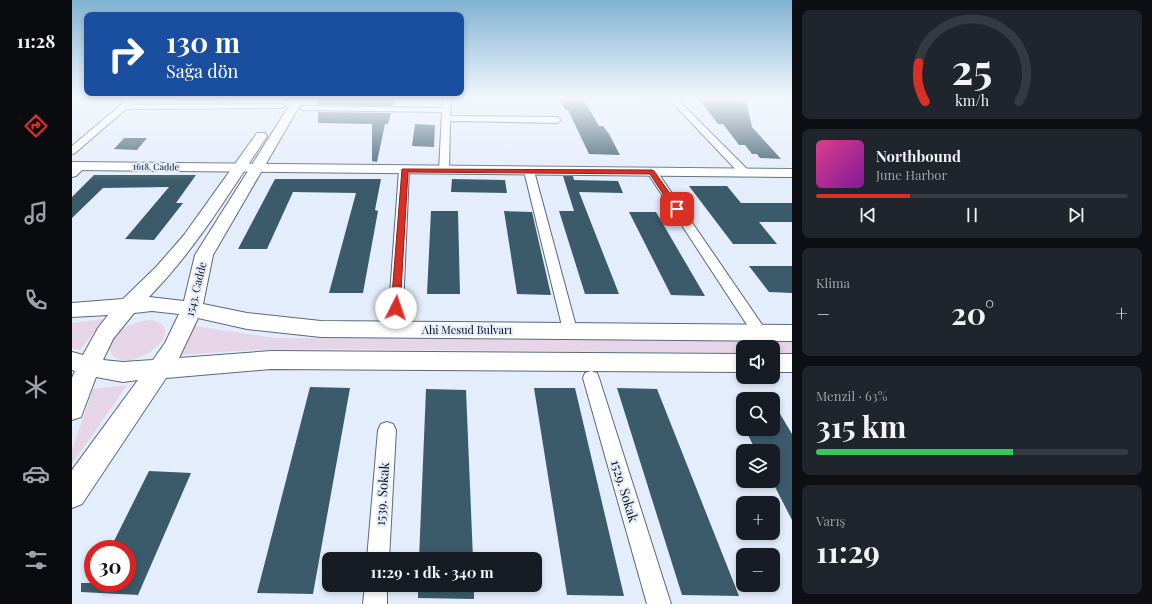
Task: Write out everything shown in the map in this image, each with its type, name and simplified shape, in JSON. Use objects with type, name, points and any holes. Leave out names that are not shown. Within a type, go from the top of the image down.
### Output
[{"type":"main road","name":"1543. Cadde","points":[[72,494],[173,349],[192,309],[204,255],[271,126]]},
{"type":"main road","name":"1543. Cadde","points":[[72,409],[80,363],[113,324],[160,276],[282,126]]},
{"type":"main road","name":"Ahi Mesud Bulvarı","points":[[72,310],[158,305],[192,309],[247,321],[321,329],[792,333]]},
{"type":"main road","points":[[80,363],[123,372],[271,360],[736,363]]},
{"type":"main road","points":[[780,363],[792,363]]},
{"type":"street","points":[[72,151],[101,126]]},
{"type":"street","points":[[444,170],[446,126]]},
{"type":"street","points":[[699,126],[745,173]]},
{"type":"street","name":"1618. Cadde","points":[[75,169],[248,168],[790,174]]},
{"type":"street","points":[[396,308],[404,170]]},
{"type":"street","points":[[529,171],[570,330]]},
{"type":"street","points":[[652,172],[760,333]]},
{"type":"street","name":"1529. Sokak","points":[[591,378],[659,604]]},
{"type":"street","name":"1539. Sokak","points":[[378,552],[387,430]]},
{"type":"street","points":[[375,604],[376,592]]},
{"type":"shaded area","points":[[104,319],[80,350],[72,348],[72,323]]},
{"type":"shaded area","points":[[151,320],[163,325],[165,333],[160,343],[151,351],[138,358],[126,360],[115,358],[109,348],[111,341],[119,331],[131,325]]},
{"type":"shaded area","points":[[194,326],[274,338],[736,341],[736,353],[334,349],[252,350],[177,355]]},
{"type":"shaded area","points":[[780,341],[792,341],[792,353],[780,353]]},
{"type":"shaded area","points":[[127,385],[72,464],[72,450],[93,389]]},
{"type":"building","points":[[372,126],[385,126],[377,162],[372,161]]},
{"type":"building","points":[[415,126],[435,126],[434,147],[412,146]]},
{"type":"building","points":[[576,126],[603,126],[620,155],[589,154]]},
{"type":"building","points":[[725,126],[752,126],[781,159],[760,158],[757,154],[752,154],[745,145],[739,145]]},
{"type":"building","points":[[124,138],[147,138],[137,150],[114,149]]},
{"type":"building","points":[[94,175],[196,175],[176,203],[183,203],[154,240],[125,239],[169,187],[103,188],[72,218],[72,197]]},
{"type":"building","points":[[563,176],[573,176],[574,180],[618,181],[623,193],[579,192],[619,294],[585,294],[559,211],[574,211]]},
{"type":"building","points":[[275,179],[381,179],[375,210],[378,211],[363,293],[329,293],[356,193],[293,192],[267,249],[238,249]]},
{"type":"building","points":[[452,179],[505,180],[507,193],[451,192]]},
{"type":"building","points":[[689,186],[727,186],[741,203],[792,203],[792,222],[759,222],[777,244],[733,244]]},
{"type":"building","points":[[431,211],[458,211],[460,294],[427,294]]},
{"type":"building","points":[[504,211],[532,212],[551,295],[517,294]]},
{"type":"building","points":[[629,212],[656,212],[705,296],[671,295]]},
{"type":"building","points":[[749,266],[792,266],[792,293],[769,292]]},
{"type":"building","points":[[310,387],[350,388],[313,594],[257,593]]},
{"type":"building","points":[[534,388],[575,388],[624,596],[567,595]]},
{"type":"building","points":[[617,388],[657,389],[736,588],[736,592],[739,596],[682,595]]},
{"type":"building","points":[[426,389],[466,390],[473,552],[419,552]]},
{"type":"building","points":[[780,414],[792,434],[792,520],[776,488],[780,488],[780,444],[752,444],[748,436],[780,436]]},
{"type":"building","points":[[149,471],[191,473],[138,595],[81,592],[81,583],[84,583],[84,592],[136,592],[136,540],[114,540]]},
{"type":"building","points":[[418,592],[474,592],[474,599],[418,598]]},
{"type":"route","points":[[396,308],[404,170],[652,172],[677,209]]}]
